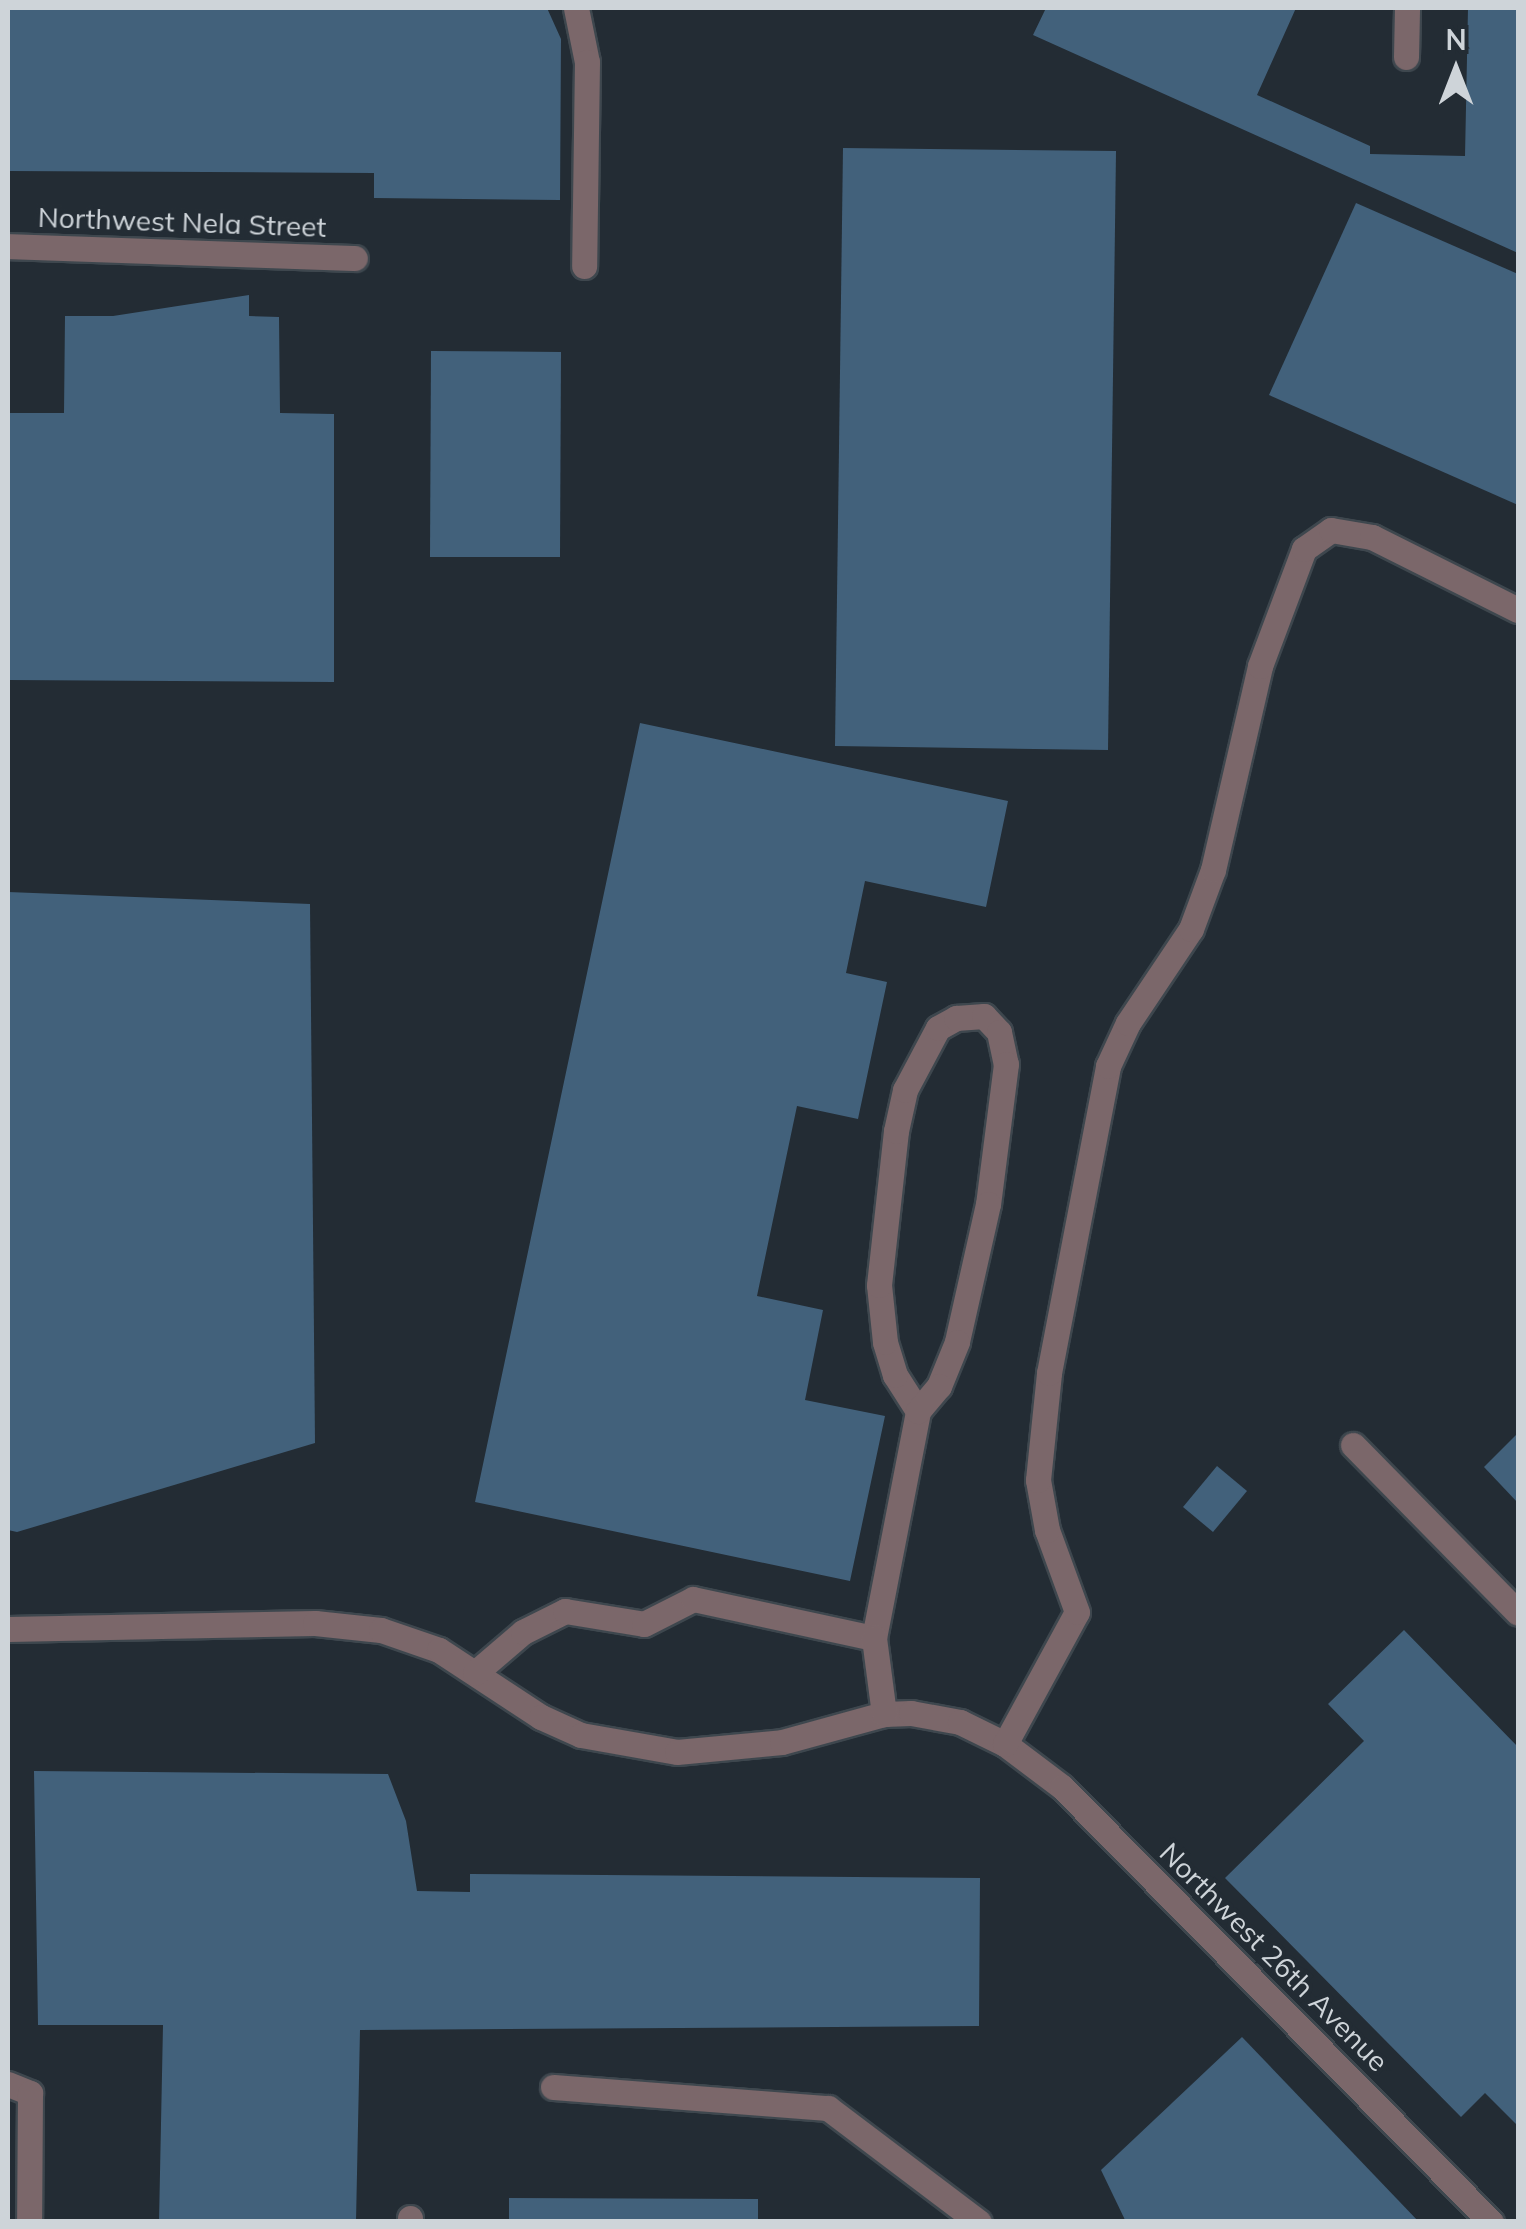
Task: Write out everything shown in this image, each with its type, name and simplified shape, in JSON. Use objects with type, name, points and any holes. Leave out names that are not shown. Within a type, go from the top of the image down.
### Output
[{"type":"street","points":[[576,8],[587,62],[584,266]]},
{"type":"street","points":[[1406,58],[1407,8]]},
{"type":"street","name":"Northwest Nela Street","points":[[8,246],[354,258]]},
{"type":"street","points":[[1005,1744],[1077,1612],[1047,1530],[1038,1480],[1049,1373],[1108,1066],[1128,1023],[1191,929],[1213,870],[1260,666],[1304,549],[1331,530],[1372,537],[1518,610]]},
{"type":"street","points":[[884,1714],[874,1638],[918,1411],[939,1386],[956,1342],[988,1204],[1006,1064],[999,1032],[984,1016],[956,1018],[938,1028],[905,1090],[896,1131],[879,1285],[884,1342],[894,1376],[918,1411]]},
{"type":"street","points":[[1353,1445],[1518,1614]]},
{"type":"street","points":[[475,1673],[522,1632],[565,1611],[644,1624],[693,1599],[874,1638]]},
{"type":"street","name":"Northwest 26th Avenue","points":[[8,1628],[340,1624],[420,1641],[541,1717],[581,1735],[677,1752],[782,1742],[884,1714],[911,1713],[960,1722],[1005,1744],[1062,1786],[1492,2222]]},
{"type":"street","points":[[8,2084],[30,2093],[30,2222]]},
{"type":"street","points":[[553,2087],[828,2108],[979,2222]]},
{"type":"building","points":[[8,8],[547,8],[561,39],[560,200],[374,198],[374,173],[8,171]]},
{"type":"building","points":[[1046,8],[1296,8],[1257,95],[1370,146],[1370,154],[1465,156],[1468,8],[1518,8],[1518,253],[1033,35]]},
{"type":"building","points":[[843,148],[1116,151],[1108,750],[835,746]]},
{"type":"building","points":[[1356,203],[1518,274],[1518,505],[1269,395]]},
{"type":"building","points":[[249,295],[249,316],[279,317],[280,413],[334,414],[334,682],[8,680],[8,413],[64,413],[65,316],[113,316]]},
{"type":"building","points":[[431,351],[561,352],[560,557],[430,557]]},
{"type":"building","points":[[640,723],[1008,801],[986,907],[865,881],[846,973],[887,982],[858,1119],[797,1106],[757,1296],[823,1310],[805,1400],[885,1416],[850,1581],[475,1502]]},
{"type":"building","points":[[8,892],[310,904],[315,1443],[17,1532],[8,1530]]},
{"type":"building","points":[[1518,1433],[1518,1503],[1484,1467]]},
{"type":"building","points":[[1217,1466],[1247,1491],[1213,1532],[1183,1507]]},
{"type":"building","points":[[1404,1630],[1518,1747],[1518,2126],[1485,2093],[1461,2117],[1225,1878],[1364,1741],[1328,1704]]},
{"type":"building","points":[[34,1771],[388,1774],[406,1821],[417,1891],[470,1892],[470,1874],[980,1878],[979,2026],[360,2030],[356,2222],[159,2222],[163,2025],[38,2025]]},
{"type":"building","points":[[1242,2037],[1419,2222],[1126,2222],[1101,2170]]},
{"type":"building","points":[[509,2198],[758,2199],[758,2222],[509,2222]]}]
